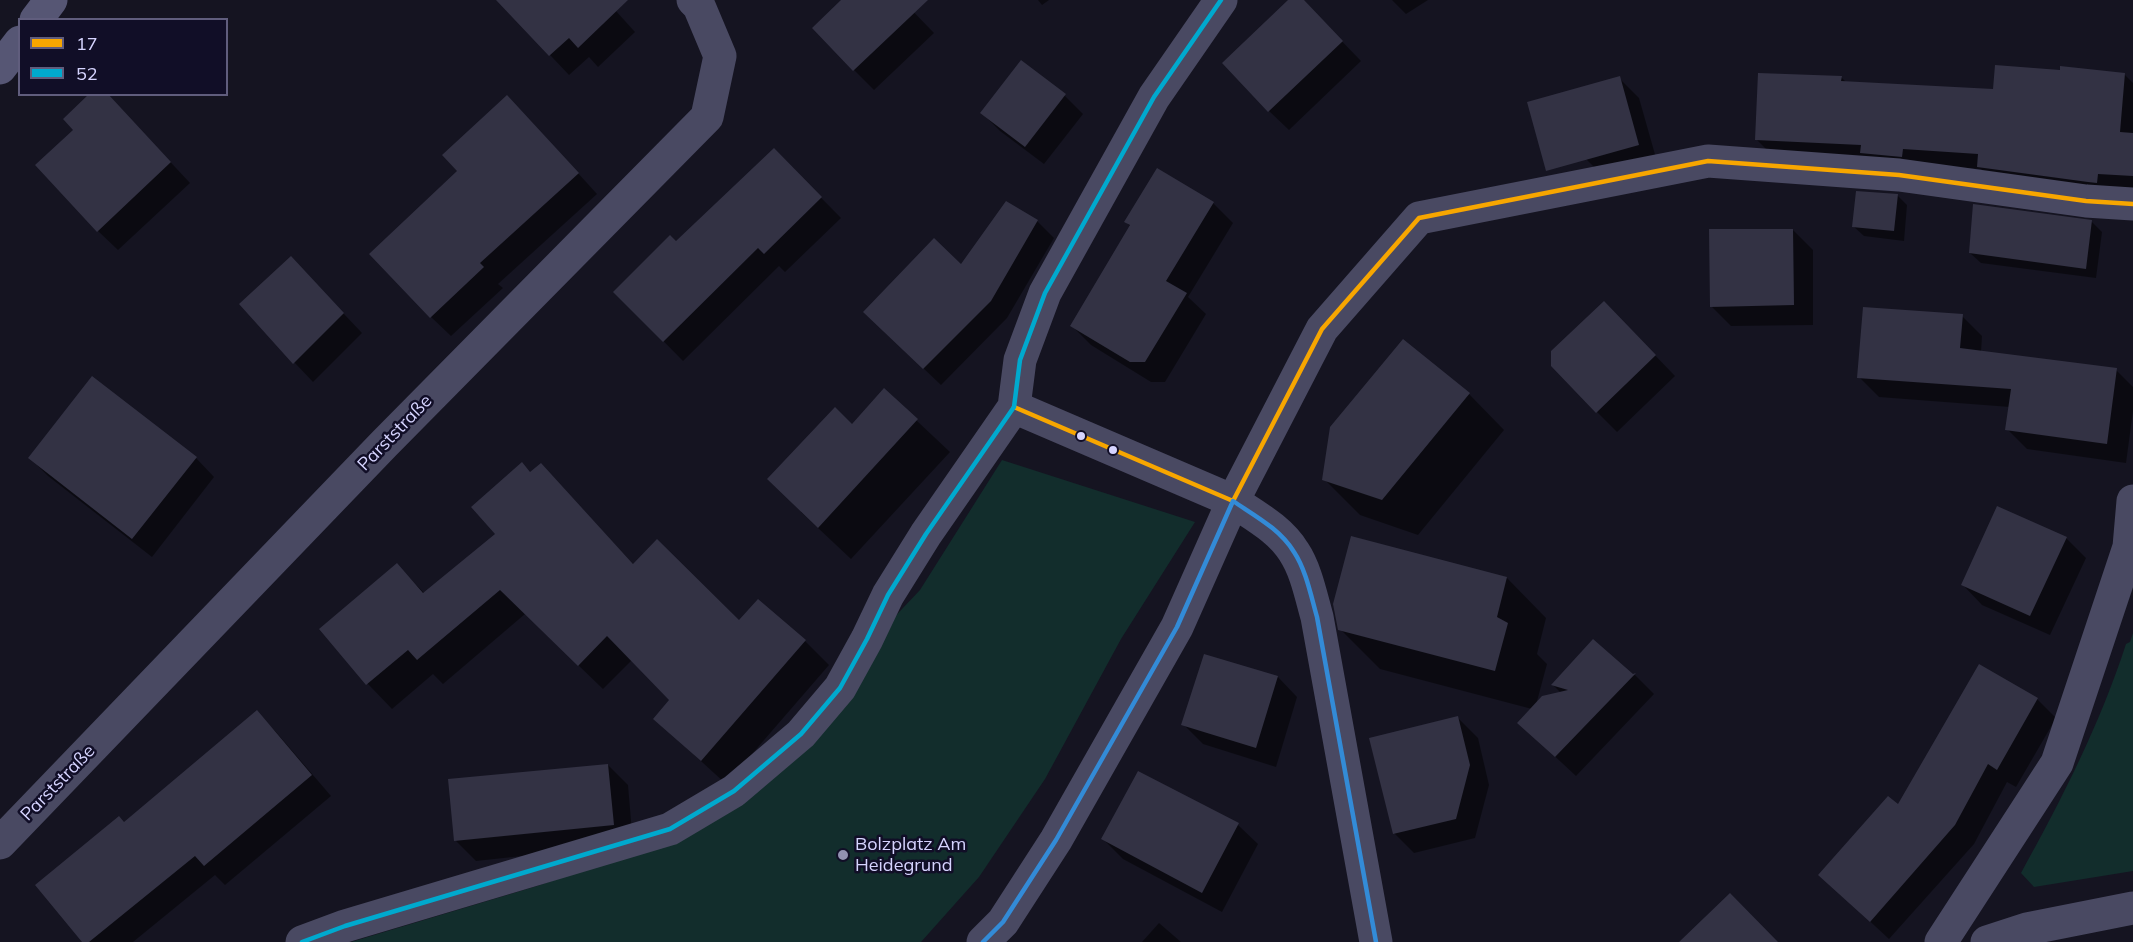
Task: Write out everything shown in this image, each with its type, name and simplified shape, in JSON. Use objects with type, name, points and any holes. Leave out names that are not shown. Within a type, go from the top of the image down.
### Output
[{"type":"street","points":[[38,18],[51,0]]},
{"type":"street","name":"Parststraße","points":[[0,843],[384,444],[707,117],[720,56],[699,6],[693,0]]},
{"type":"street","points":[[302,942],[345,926],[670,829],[734,791],[801,734],[840,688],[894,585],[926,534],[1014,407],[1020,360],[1045,293],[1154,97],[1221,0]]},
{"type":"street","points":[[0,68],[18,45]]},
{"type":"street","points":[[983,942],[1003,922],[1056,840],[1177,627],[1233,501],[1322,329],[1419,218],[1708,161],[1899,175],[2086,201],[2133,204]]},
{"type":"street","points":[[1014,407],[1233,501],[1275,529],[1294,552],[1304,574],[1317,617],[1376,942]]},
{"type":"street","points":[[1941,942],[2057,763],[2129,547],[2133,501]]},
{"type":"street","points":[[1987,942],[2027,929],[2133,909]]},
{"type":"green space","points":[[1002,460],[1195,522],[1121,639],[1045,779],[979,877],[921,942],[351,942],[537,886],[675,839],[779,739],[920,590]]},
{"type":"green space","points":[[2133,633],[2133,871],[2034,887],[2021,873],[2079,761],[2116,674],[2126,644],[2130,642]]},
{"type":"building","points":[[496,0],[628,0],[578,48],[569,38],[549,56]]},
{"type":"building","points":[[841,0],[928,0],[853,71],[812,28]]},
{"type":"building","points":[[1288,0],[1304,0],[1343,41],[1268,112],[1222,63]]},
{"type":"building","points":[[1021,60],[1066,94],[1025,147],[980,113]]},
{"type":"building","points":[[1995,65],[2060,70],[2060,66],[2125,73],[2120,132],[2133,133],[2133,176],[2098,174],[2097,183],[1977,167],[1978,154],[1903,149],[1902,157],[1860,153],[1861,145],[1755,140],[1758,73],[1842,76],[1841,81],[1993,89]]},
{"type":"building","points":[[1620,76],[1639,145],[1546,171],[1527,102]]},
{"type":"building","points":[[507,95],[579,173],[480,263],[484,267],[430,318],[369,254],[457,171],[442,155]]},
{"type":"building","points":[[87,96],[110,96],[171,162],[97,232],[35,165],[73,130],[63,119]]},
{"type":"building","points":[[774,148],[822,197],[764,254],[758,248],[663,342],[613,292],[670,235],[676,241]]},
{"type":"building","points":[[1157,168],[1214,202],[1166,281],[1187,293],[1145,362],[1130,362],[1070,326],[1130,225],[1124,222]]},
{"type":"building","points":[[1856,191],[1898,194],[1894,231],[1852,227]]},
{"type":"building","points":[[1006,201],[1038,220],[991,301],[923,369],[863,312],[934,238],[961,264]]},
{"type":"building","points":[[1973,204],[2092,220],[2086,269],[1969,253]]},
{"type":"building","points":[[1709,229],[1793,229],[1794,305],[1710,307]]},
{"type":"building","points":[[291,256],[344,313],[293,364],[239,304]]},
{"type":"building","points":[[1604,301],[1656,355],[1596,413],[1551,366],[1551,351]]},
{"type":"building","points":[[1863,307],[1963,314],[1960,348],[2117,368],[2107,444],[2005,430],[2011,389],[1857,378]]},
{"type":"building","points":[[1403,339],[1470,393],[1382,500],[1322,480],[1330,427]]},
{"type":"building","points":[[92,376],[197,457],[132,539],[28,458]]},
{"type":"building","points":[[884,388],[918,419],[818,528],[767,479],[835,407],[852,424]]},
{"type":"building","points":[[522,462],[530,472],[541,463],[633,564],[657,539],[739,620],[758,599],[806,640],[701,761],[653,719],[669,700],[607,636],[578,666],[500,590],[417,660],[408,650],[366,685],[319,629],[397,563],[423,593],[495,534],[471,507]]},
{"type":"building","points":[[1997,506],[2067,537],[2030,616],[1961,585]]},
{"type":"building","points":[[1351,536],[1507,577],[1497,617],[1508,623],[1495,671],[1338,630],[1333,604]]},
{"type":"building","points":[[1593,639],[1633,674],[1636,673],[1555,757],[1517,723],[1542,696],[1568,690],[1551,685]]},
{"type":"building","points":[[1204,654],[1278,676],[1256,748],[1181,725]]},
{"type":"building","points":[[1979,664],[2038,698],[1997,770],[1988,764],[1955,825],[1870,922],[1818,875],[1888,796],[1898,804]]},
{"type":"building","points":[[257,710],[312,775],[204,866],[195,856],[89,942],[82,942],[35,885],[119,816],[124,822]]},
{"type":"building","points":[[1458,716],[1470,765],[1456,819],[1393,834],[1369,738]]},
{"type":"building","points":[[608,764],[614,825],[454,841],[448,779]]},
{"type":"building","points":[[1138,771],[1239,823],[1202,893],[1101,839]]},
{"type":"building","points":[[1730,893],[1778,942],[1679,942]]},
{"type":"transit line","name":"52","points":[[302,942],[345,926],[670,829],[734,791],[801,734],[840,688],[888,595],[926,534],[1014,407],[1020,360],[1045,293],[1154,97],[1221,0]]},
{"type":"transit line","name":"17","points":[[1014,407],[1233,501],[1322,329],[1419,218],[1708,161],[1899,175],[2086,201],[2133,204]]},
{"type":"transit line","points":[[983,942],[1003,922],[1056,840],[1177,627],[1233,501],[1282,536],[1298,559],[1308,583],[1317,617],[1376,942]]},
{"type":"place","name":"Bolzplatz Am Heidegrund","points":[[843,855]]}]
